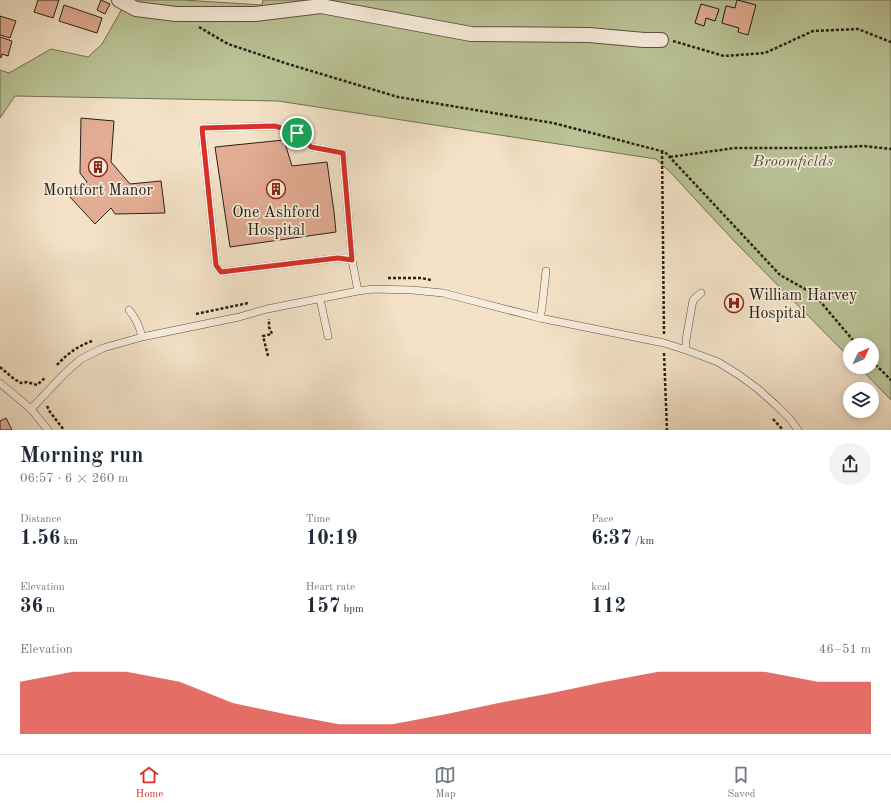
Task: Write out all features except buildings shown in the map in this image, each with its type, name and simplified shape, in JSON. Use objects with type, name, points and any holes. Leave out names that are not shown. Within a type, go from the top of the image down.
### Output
[{"type":"street","points":[[119,0],[136,9],[176,14],[256,14],[321,6],[470,34],[589,35],[661,40]]},
{"type":"lane","points":[[352,260],[338,258],[221,272],[216,265],[202,128],[275,126],[297,133],[311,147],[343,153],[352,260],[358,291]]},
{"type":"lane","points":[[540,318],[546,271]]},
{"type":"lane","points":[[32,409],[65,373],[81,359],[103,348],[142,337],[358,291],[373,289],[412,290],[443,293],[540,318],[664,343],[686,350],[718,362],[739,375],[777,406],[790,419],[798,430]]},
{"type":"lane","points":[[686,350],[686,340],[693,300],[701,293]]},
{"type":"lane","points":[[320,299],[328,336]]},
{"type":"lane","points":[[129,310],[133,314],[141,330],[142,337]]},
{"type":"lane","points":[[0,383],[32,409],[48,430]]},
{"type":"path","points":[[196,26],[228,44],[288,64],[398,97],[553,123],[665,152],[780,275],[814,294],[851,338]]},
{"type":"path","points":[[661,40],[676,42],[724,56],[765,53],[813,31],[858,29],[891,42]]},
{"type":"path","points":[[669,157],[735,148],[820,148],[864,146],[891,149]]},
{"type":"path","points":[[662,151],[664,333]]},
{"type":"path","points":[[268,309],[269,327],[272,334],[263,336],[268,356]]},
{"type":"path","points":[[667,430],[664,355],[671,357]]},
{"type":"path","points":[[879,368],[891,380]]},
{"type":"path","points":[[37,385],[46,394],[56,400],[47,407],[64,430]]},
{"type":"path","points":[[770,415],[783,430]]},
{"type":"green space","name":"Broomfields","points":[[127,0],[183,0],[262,5],[263,0],[737,0],[735,8],[726,6],[722,23],[739,28],[738,32],[756,5],[738,0],[891,0],[891,400],[879,388],[879,382],[874,382],[866,374],[879,374],[879,338],[843,338],[843,351],[735,242],[671,173],[656,159],[278,101],[15,96],[0,118],[0,70],[9,73],[51,49],[88,57],[102,44]],"holes":[[[701,4],[719,10],[715,21],[706,18],[704,26],[695,23]]]},
{"type":"place","name":"Montfort Manor","points":[[98,167]]},
{"type":"place","name":"One Ashford Hospital","points":[[276,189]]},
{"type":"place","name":"William Harvey Hospital","points":[[734,303]]},
{"type":"route","points":[[275,126],[297,133],[311,147],[343,153],[352,260],[338,258],[221,272],[216,265],[202,128],[275,126]]}]
